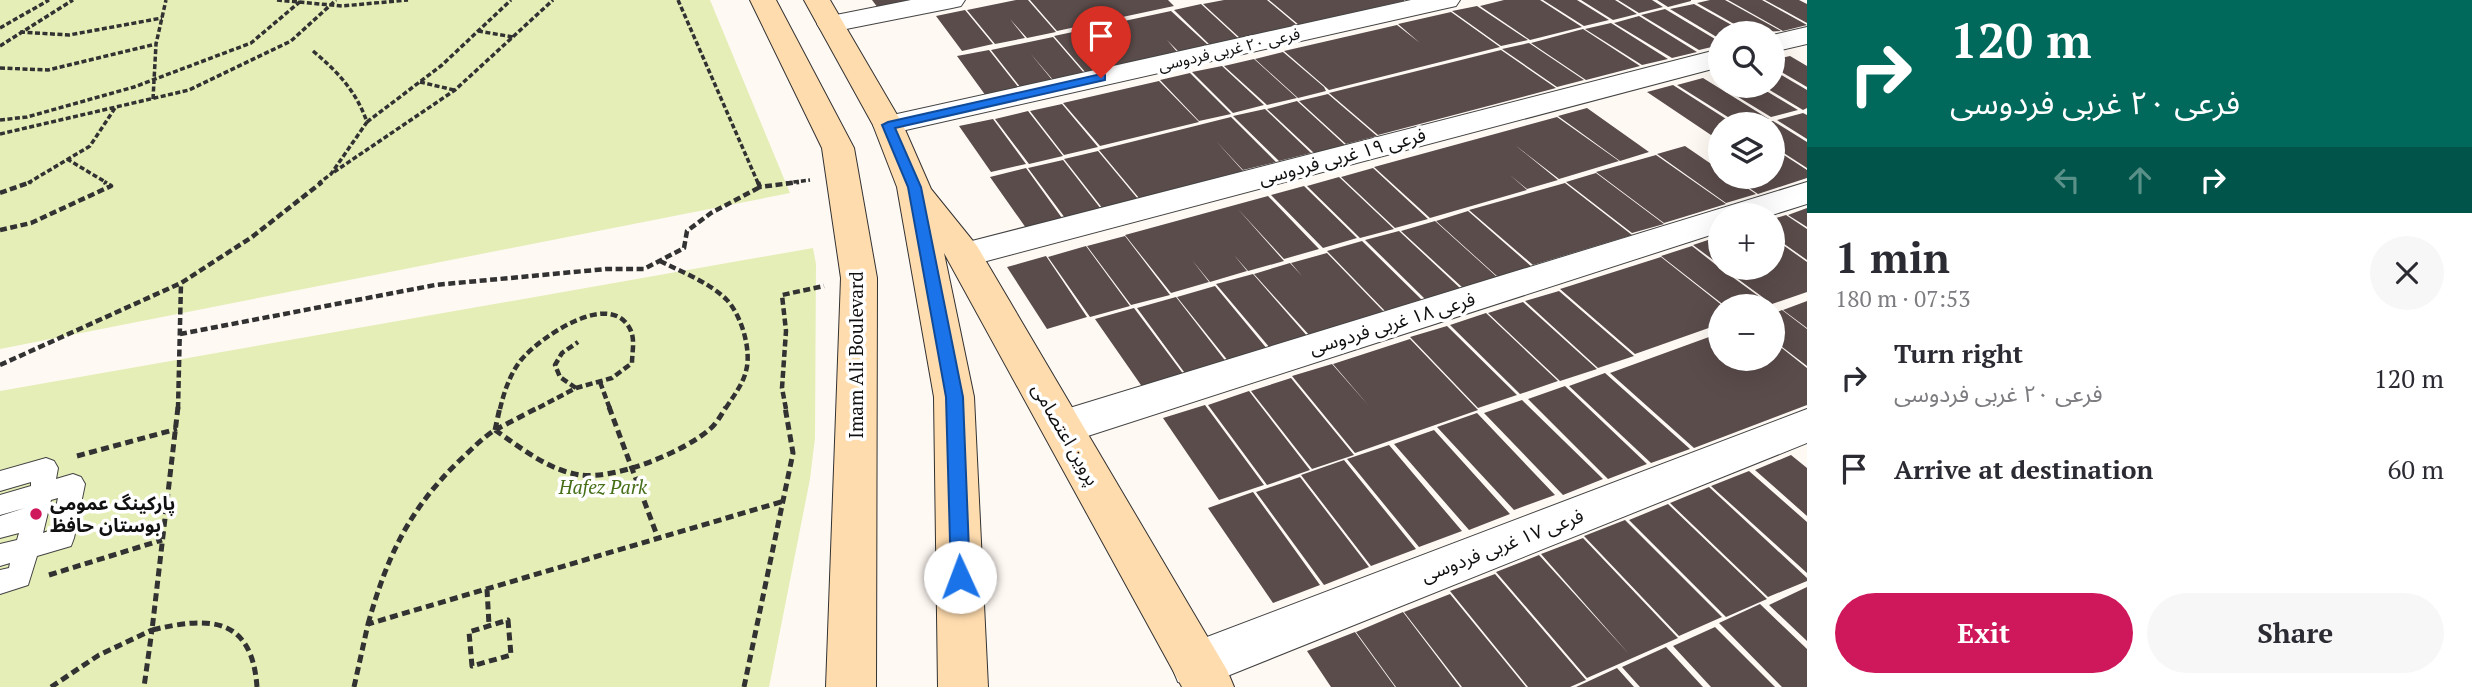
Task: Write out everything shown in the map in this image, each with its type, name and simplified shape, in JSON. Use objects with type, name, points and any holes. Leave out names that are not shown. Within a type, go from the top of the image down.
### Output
[{"type":"main road","name":"Imam Ali Boulevard","points":[[763,0],[838,148],[859,278],[851,687]]},
{"type":"main road","points":[[824,12],[888,125],[914,187],[954,397],[962,687]]},
{"type":"main road","name":"پروین اعتصامی","points":[[914,187],[964,255],[1203,676]]},
{"type":"street","points":[[824,12],[952,0]]},
{"type":"street","name":"فرعی ۲۰ غربی فردوسی","points":[[888,125],[1447,0]]},
{"type":"street","points":[[1785,41],[1807,35]]},
{"type":"street","name":"فرعی ۱۹ غربی فردوسی","points":[[964,255],[1708,61]]},
{"type":"street","points":[[1774,203],[1807,193]]},
{"type":"street","name":"فرعی ۱۸ غربی فردوسی","points":[[1063,427],[1708,224]]},
{"type":"street","name":"فرعی ۱۷ غربی فردوسی","points":[[1203,676],[1807,425]]},
{"type":"lane","points":[[0,481],[46,468],[19,577],[0,582]]},
{"type":"lane","points":[[0,505],[73,484],[62,538],[0,555]]},
{"type":"lane","points":[[0,527],[34,518]]},
{"type":"path","points":[[0,28],[49,0]]},
{"type":"path","points":[[0,46],[73,0]]},
{"type":"path","points":[[153,99],[156,44],[166,0]]},
{"type":"path","points":[[276,0],[329,7],[365,7],[408,0]]},
{"type":"path","points":[[0,120],[27,117],[152,80],[251,43],[302,0]]},
{"type":"path","points":[[0,134],[189,90],[292,41],[336,0]]},
{"type":"path","points":[[331,174],[367,122],[420,82],[511,0]]},
{"type":"path","points":[[0,365],[181,283],[251,237],[331,174],[455,90],[553,0]]},
{"type":"path","points":[[678,0],[760,187]]},
{"type":"path","points":[[20,33],[69,35],[162,18]]},
{"type":"path","points":[[478,31],[514,37]]},
{"type":"path","points":[[0,68],[48,70],[156,44]]},
{"type":"path","points":[[313,51],[346,78],[359,97],[367,122]]},
{"type":"path","points":[[420,82],[455,90]]},
{"type":"path","points":[[0,193],[25,185],[90,146],[116,108]]},
{"type":"path","points":[[0,230],[31,223],[111,186],[67,159]]},
{"type":"path","points":[[180,334],[435,285],[606,269],[645,269],[684,248],[687,231],[703,219],[760,187],[842,175]]},
{"type":"path","points":[[495,430],[545,464],[581,476],[632,468],[688,443],[713,426],[746,372],[741,323],[732,305],[722,295],[660,261]]},
{"type":"path","points":[[744,687],[793,453],[782,388],[786,331],[782,295],[859,278]]},
{"type":"path","points":[[144,687],[177,429],[181,283]]},
{"type":"path","points":[[354,687],[378,586],[403,525],[428,491],[457,461],[495,430],[576,388],[600,382],[624,371],[632,363],[633,340],[629,327],[607,315],[594,315],[565,324],[523,357],[509,378],[495,430]]},
{"type":"path","points":[[576,388],[560,377],[555,365],[562,353],[578,341]]},
{"type":"path","points":[[600,382],[658,538]]},
{"type":"path","points":[[65,459],[177,429]]},
{"type":"path","points":[[368,624],[784,500]]},
{"type":"path","points":[[40,578],[162,540]]},
{"type":"path","points":[[487,589],[489,625]]},
{"type":"path","points":[[508,621],[511,655],[472,666],[469,632],[489,625],[508,621]]},
{"type":"path","points":[[51,687],[82,664],[124,641],[174,624],[203,622],[240,634],[251,647],[257,663],[257,687]]},
{"type":"green space","points":[[0,0],[710,0],[790,193],[0,349]]},
{"type":"green space","name":"Hafez Park","points":[[813,248],[816,264],[815,438],[810,479],[769,687],[0,687],[0,391]]},
{"type":"building","points":[[872,0],[905,0],[907,2],[878,8]]},
{"type":"building","points":[[1028,0],[1056,32],[1027,38],[1010,19],[1025,38],[995,44],[967,10]]},
{"type":"building","points":[[1030,0],[1168,0],[1174,6],[1057,31]]},
{"type":"building","points":[[1224,0],[1267,0],[1298,26],[1241,39],[1203,4]]},
{"type":"building","points":[[1269,0],[1404,0],[1404,1],[1299,25]]},
{"type":"building","points":[[1504,0],[1540,0],[1582,27],[1530,40],[1480,6]]},
{"type":"building","points":[[1543,0],[1577,0],[1609,20],[1584,26]]},
{"type":"building","points":[[1581,0],[1615,0],[1637,14],[1613,20]]},
{"type":"building","points":[[1618,0],[1652,0],[1663,7],[1639,13]]},
{"type":"building","points":[[1657,0],[1691,0],[1691,1],[1668,7]]},
{"type":"building","points":[[1725,0],[1763,21],[1729,21],[1697,3]]},
{"type":"building","points":[[1728,0],[1762,0],[1807,25],[1785,30],[1785,21],[1765,21]]},
{"type":"building","points":[[1765,0],[1799,0],[1807,4],[1807,23]]},
{"type":"building","points":[[1201,4],[1239,39],[1210,45],[1174,10]]},
{"type":"building","points":[[1694,4],[1724,21],[1708,21],[1708,32],[1670,9]]},
{"type":"building","points":[[1477,6],[1528,40],[1501,46],[1452,11]]},
{"type":"building","points":[[1665,9],[1708,35],[1708,48],[1699,50],[1641,15]]},
{"type":"building","points":[[965,10],[993,44],[962,51],[936,16]]},
{"type":"building","points":[[1171,11],[1208,45],[1179,52],[1167,40],[1178,53],[1086,73],[1054,36]]},
{"type":"building","points":[[1451,12],[1500,47],[1329,90],[1284,51],[1397,25],[1420,43],[1398,24]]},
{"type":"building","points":[[1639,16],[1697,52],[1672,58],[1614,23]]},
{"type":"building","points":[[1611,23],[1668,59],[1642,65],[1585,29]]},
{"type":"building","points":[[1583,29],[1640,66],[1586,80],[1531,43]]},
{"type":"building","points":[[1053,37],[1085,74],[1054,81],[1030,53],[1053,81],[1021,88],[991,50]]},
{"type":"building","points":[[1529,43],[1584,80],[1557,87],[1502,49]]},
{"type":"building","points":[[989,50],[1019,88],[986,96],[957,56]]},
{"type":"building","points":[[1501,50],[1556,88],[1378,135],[1329,93]]},
{"type":"building","points":[[1283,52],[1326,91],[1298,98],[1255,59]]},
{"type":"building","points":[[1790,56],[1807,66],[1807,87],[1785,74],[1785,57]]},
{"type":"building","points":[[1254,59],[1297,98],[1267,105],[1224,66]]},
{"type":"building","points":[[1222,66],[1264,105],[1233,113],[1192,72]]},
{"type":"building","points":[[1190,73],[1231,114],[1199,121],[1160,80]]},
{"type":"building","points":[[1785,77],[1807,90],[1807,108],[1803,110],[1783,98]]},
{"type":"building","points":[[1703,78],[1708,81],[1708,98],[1735,98],[1758,112],[1720,112],[1677,85]]},
{"type":"building","points":[[1159,81],[1199,122],[1100,146],[1063,103]]},
{"type":"building","points":[[1673,85],[1715,112],[1708,112],[1708,133],[1647,92]]},
{"type":"building","points":[[1328,94],[1377,136],[1346,144],[1299,101]]},
{"type":"building","points":[[1740,98],[1778,98],[1798,110],[1785,113],[1763,112]]},
{"type":"building","points":[[1297,101],[1345,145],[1314,153],[1267,109]]},
{"type":"building","points":[[1062,104],[1098,147],[1064,155],[1030,111]]},
{"type":"building","points":[[1587,108],[1649,152],[1620,161],[1558,116]]},
{"type":"building","points":[[1265,109],[1311,153],[1279,161],[1233,116]]},
{"type":"building","points":[[1028,111],[1063,156],[1029,164],[995,119]]},
{"type":"building","points":[[1803,113],[1807,115],[1807,139],[1785,125],[1785,118]]},
{"type":"building","points":[[1231,117],[1276,162],[1243,170],[1216,141],[1243,171],[1139,198],[1099,150]]},
{"type":"building","points":[[1557,117],[1619,161],[1559,179],[1515,145],[1558,180],[1527,189],[1510,175],[1527,190],[1430,218],[1374,167]]},
{"type":"building","points":[[993,119],[1026,164],[991,172],[959,126]]},
{"type":"building","points":[[1785,128],[1807,142],[1807,168],[1785,154]]},
{"type":"building","points":[[1685,146],[1708,162],[1708,189],[1749,189],[1756,194],[1726,203],[1657,154]]},
{"type":"building","points":[[1098,151],[1138,199],[1103,209],[1064,159]]},
{"type":"building","points":[[1656,155],[1725,203],[1708,203],[1708,210],[1664,223],[1596,172]]},
{"type":"building","points":[[1785,156],[1807,170],[1807,178],[1785,185]]},
{"type":"building","points":[[1063,160],[1101,209],[1065,218],[1028,168]]},
{"type":"building","points":[[1026,168],[1062,218],[1026,228],[990,177]]},
{"type":"building","points":[[1373,168],[1428,219],[1395,228],[1341,177]]},
{"type":"building","points":[[1596,173],[1664,224],[1632,233],[1566,182]]},
{"type":"building","points":[[1339,177],[1394,229],[1360,238],[1307,186]]},
{"type":"building","points":[[1565,183],[1632,235],[1533,265],[1469,210]]},
{"type":"building","points":[[1304,186],[1357,238],[1323,248],[1271,195]]},
{"type":"building","points":[[1751,189],[1773,189],[1758,194]]},
{"type":"building","points":[[1268,196],[1319,249],[1284,259],[1237,208],[1284,261],[1248,271],[1234,255],[1247,271],[1210,282],[1192,260],[1209,282],[1171,293],[1125,235]]},
{"type":"building","points":[[1807,208],[1807,227],[1788,215]]},
{"type":"building","points":[[1468,211],[1532,267],[1498,277],[1436,221]]},
{"type":"building","points":[[1785,215],[1807,229],[1807,260],[1785,244]]},
{"type":"building","points":[[1435,221],[1497,277],[1463,288],[1401,231]]},
{"type":"building","points":[[1399,231],[1460,288],[1425,299],[1365,240]]},
{"type":"building","points":[[1125,236],[1170,295],[1131,305],[1087,246]]},
{"type":"building","points":[[1708,240],[1708,256],[1693,245]]},
{"type":"building","points":[[1362,241],[1422,300],[1385,311],[1327,251]]},
{"type":"building","points":[[1086,246],[1130,306],[1090,317],[1048,257]]},
{"type":"building","points":[[1692,246],[1708,259],[1708,280],[1736,280],[1756,294],[1710,294],[1661,256]]},
{"type":"building","points":[[1785,246],[1807,262],[1807,292],[1785,300],[1785,294],[1758,294],[1739,280],[1785,280]]},
{"type":"building","points":[[1327,253],[1385,313],[1310,336],[1254,274],[1290,263],[1302,276],[1291,263]]},
{"type":"building","points":[[1046,256],[1087,317],[1047,329],[1007,267]]},
{"type":"building","points":[[1661,257],[1708,294],[1708,328],[1635,354],[1560,289]]},
{"type":"building","points":[[1253,274],[1308,337],[1270,348],[1216,284]]},
{"type":"building","points":[[1215,286],[1268,350],[1229,362],[1177,297]]},
{"type":"building","points":[[1559,291],[1634,356],[1598,368],[1525,301]]},
{"type":"building","points":[[1176,297],[1227,363],[1187,376],[1137,308]]},
{"type":"building","points":[[1807,301],[1807,328],[1785,312]]},
{"type":"building","points":[[1523,302],[1597,369],[1560,381],[1488,313]]},
{"type":"building","points":[[1134,308],[1184,375],[1143,388],[1095,319]]},
{"type":"building","points":[[1785,312],[1807,329],[1807,366],[1785,349]]},
{"type":"building","points":[[1486,313],[1558,381],[1520,394],[1450,325]]},
{"type":"building","points":[[1447,326],[1517,395],[1478,408],[1410,337]]},
{"type":"building","points":[[1708,337],[1708,371],[1785,371],[1785,351],[1807,368],[1807,405],[1694,448],[1610,373]]},
{"type":"building","points":[[1410,339],[1478,410],[1355,453],[1292,376],[1332,364],[1369,406],[1333,364]]},
{"type":"building","points":[[1605,373],[1690,449],[1651,463],[1569,386]]},
{"type":"building","points":[[1291,378],[1354,455],[1312,469],[1251,391]]},
{"type":"building","points":[[1565,386],[1647,464],[1608,479],[1528,399]]},
{"type":"building","points":[[1249,391],[1310,470],[1267,485],[1208,405]]},
{"type":"building","points":[[1522,400],[1603,479],[1563,495],[1484,413]]},
{"type":"building","points":[[1205,405],[1264,485],[1219,500],[1163,418]]},
{"type":"building","points":[[1477,413],[1555,495],[1514,510],[1437,427]]},
{"type":"building","points":[[1434,430],[1510,514],[1469,530],[1394,444]]},
{"type":"building","points":[[1389,445],[1462,531],[1419,547],[1347,459]]},
{"type":"building","points":[[1791,455],[1807,468],[1807,516],[1755,470]]},
{"type":"building","points":[[1344,460],[1416,549],[1371,566],[1301,475]]},
{"type":"building","points":[[1749,471],[1807,522],[1807,573],[1711,486]]},
{"type":"building","points":[[1300,477],[1369,567],[1324,585],[1256,492]]},
{"type":"building","points":[[1709,487],[1807,578],[1807,581],[1768,597],[1670,503]]},
{"type":"building","points":[[1253,492],[1320,585],[1273,603],[1208,508]]},
{"type":"building","points":[[1668,504],[1767,599],[1726,617],[1629,520]]},
{"type":"building","points":[[1625,520],[1722,617],[1679,636],[1584,536]]},
{"type":"building","points":[[1583,538],[1678,638],[1587,678],[1496,572],[1539,555],[1629,654],[1541,554]]},
{"type":"building","points":[[1495,574],[1586,680],[1570,687],[1528,687],[1450,591]]},
{"type":"building","points":[[1807,587],[1807,641],[1769,605]]},
{"type":"building","points":[[1450,594],[1526,687],[1462,687],[1404,612]]},
{"type":"building","points":[[1760,604],[1807,649],[1807,687],[1782,687],[1719,623]]},
{"type":"building","points":[[1403,612],[1460,687],[1396,687],[1356,632]]},
{"type":"building","points":[[1715,627],[1775,687],[1711,687],[1673,646]]},
{"type":"building","points":[[1355,632],[1395,687],[1331,687],[1307,651]]},
{"type":"building","points":[[1666,647],[1703,687],[1640,687],[1622,667]]},
{"type":"building","points":[[1617,668],[1634,687],[1576,687]]},
{"type":"place","name":"پارکینگ عمومی بوستان حافظ","points":[[36,514]]},
{"type":"route","points":[[960,577],[954,397],[914,187],[888,125],[1101,78]]}]
